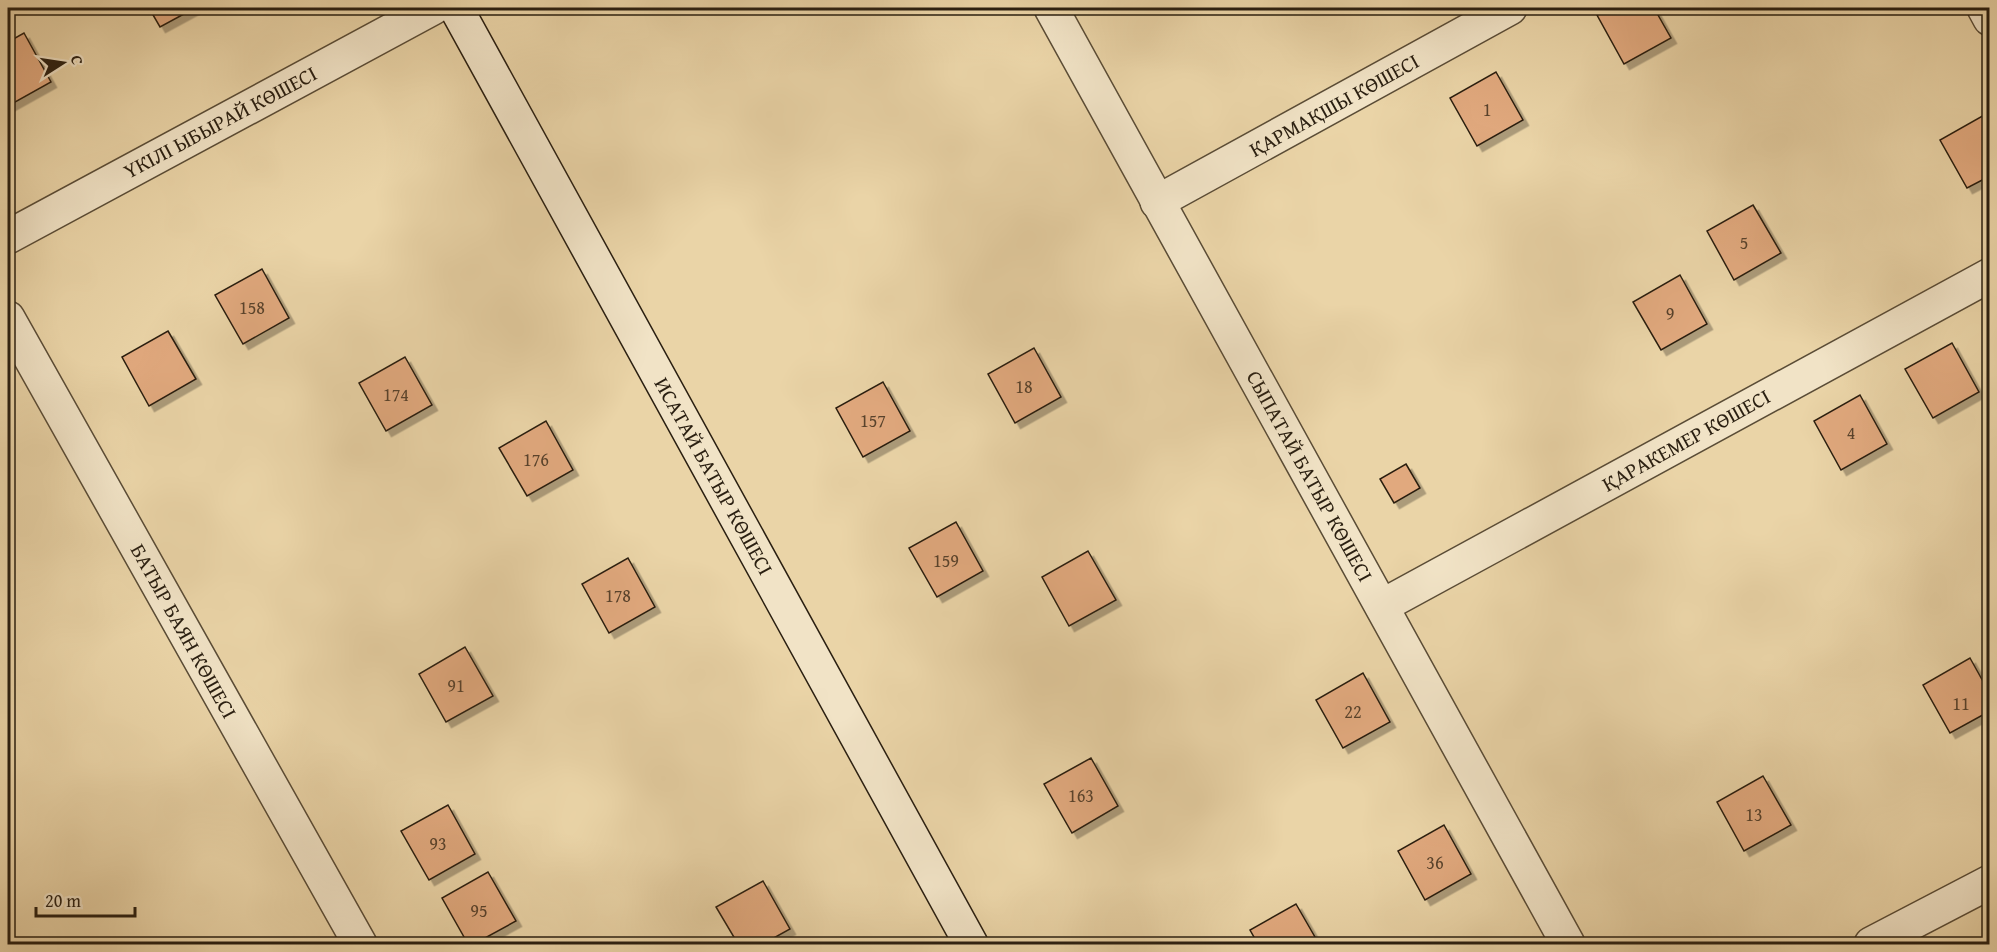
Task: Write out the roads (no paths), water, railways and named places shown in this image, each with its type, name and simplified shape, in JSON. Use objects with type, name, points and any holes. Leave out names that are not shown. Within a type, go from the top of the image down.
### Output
[{"type":"street","name":"ҮКІЛІ ЫБЫРАЙ КӨШЕСІ","points":[[8,237],[433,8]]},
{"type":"street","name":"ИСАТАЙ БАТЫР КӨШЕСІ","points":[[456,8],[972,945]]},
{"type":"street","name":"СЫПАТАЙ БАТЫР КӨШЕСІ","points":[[1051,8],[1568,945]]},
{"type":"street","name":"ҚАРМАҚШЫ КӨШЕСІ","points":[[1157,202],[1510,8]]},
{"type":"street","points":[[1984,8],[1989,19]]},
{"type":"street","name":"ҚАРАКЕМЕР КӨШЕСІ","points":[[1382,606],[1989,275]]},
{"type":"street","name":"БАТЫР БАЯН КӨШЕСІ","points":[[8,318],[360,945]]},
{"type":"street","points":[[1871,945],[1989,882]]}]
